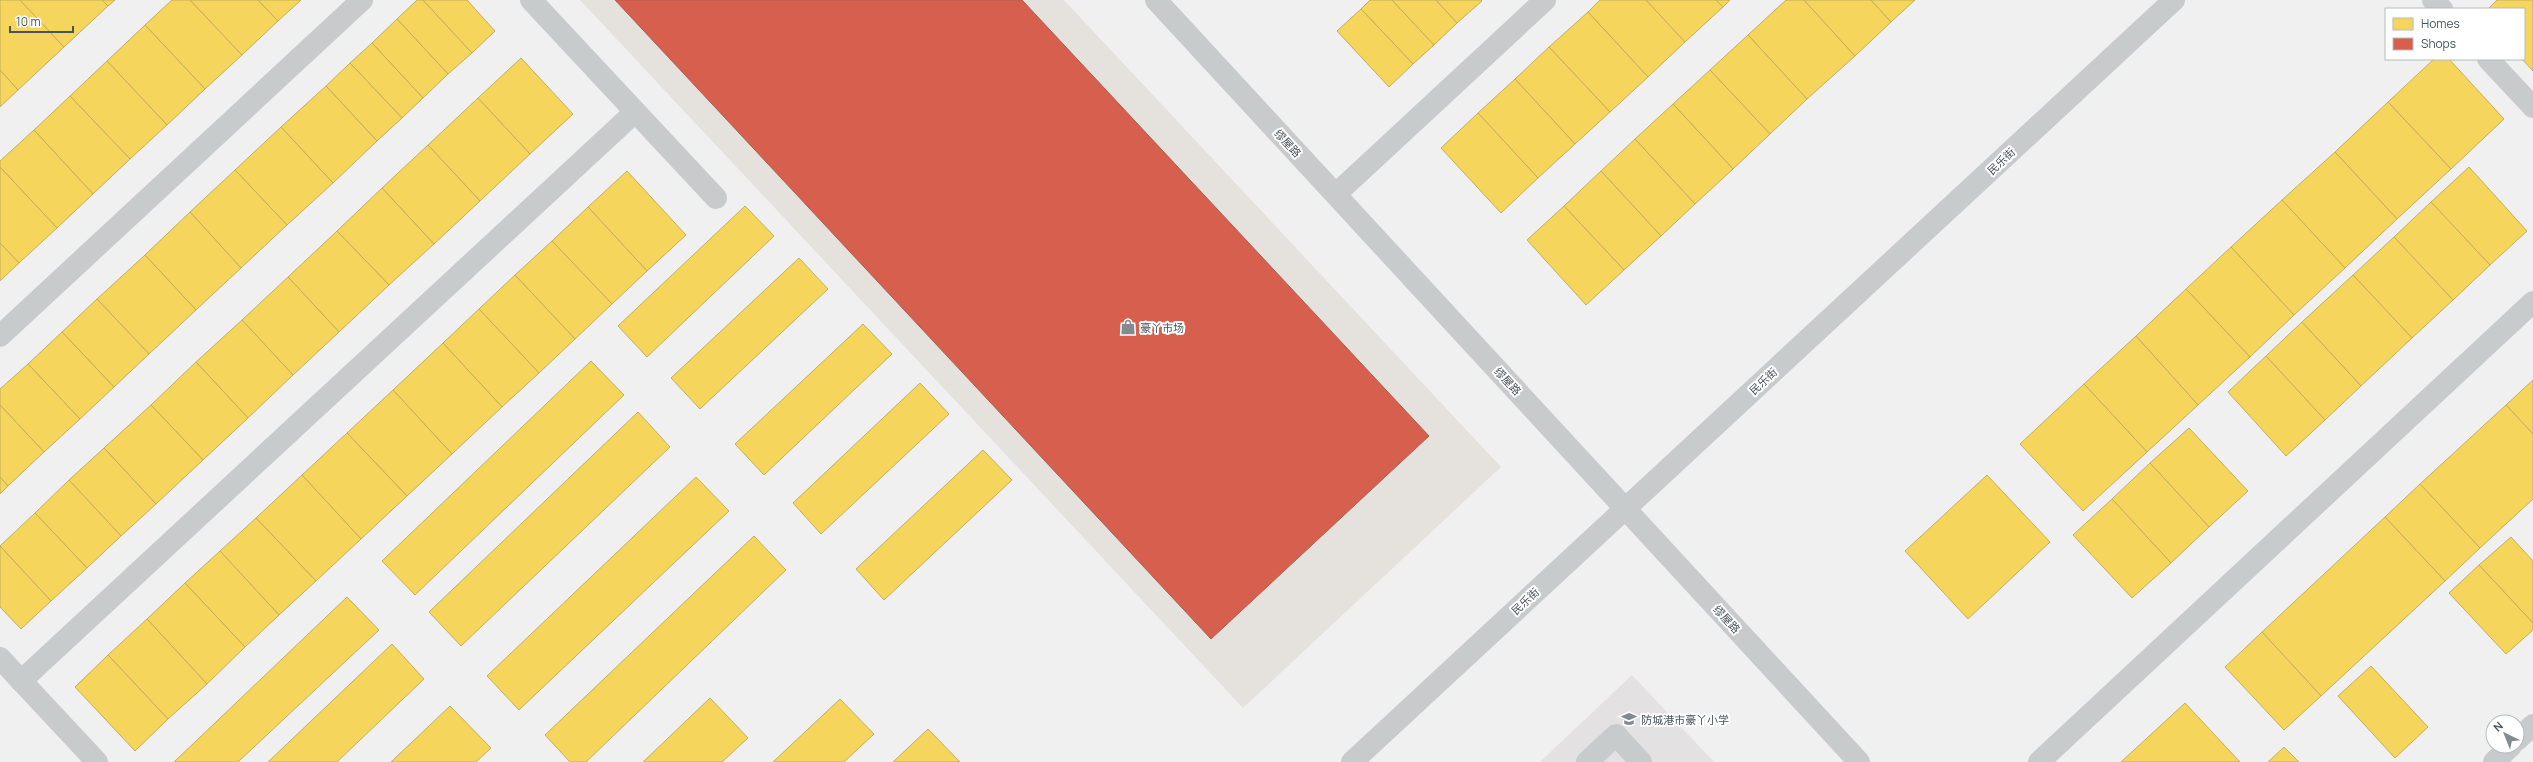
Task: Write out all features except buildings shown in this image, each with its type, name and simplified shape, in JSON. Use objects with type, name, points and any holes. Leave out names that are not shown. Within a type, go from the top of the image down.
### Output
[{"type":"street","points":[[0,336],[362,0]]},
{"type":"street","points":[[531,0],[716,198]]},
{"type":"street","name":"缪屋路","points":[[1156,0],[1859,762]]},
{"type":"street","points":[[1336,194],[1545,0]]},
{"type":"street","name":"民乐街","points":[[1352,762],[2174,0]]},
{"type":"street","points":[[2433,0],[2441,8]]},
{"type":"street","points":[[2489,60],[2533,107]]},
{"type":"street","points":[[21,681],[635,112]]},
{"type":"street","points":[[2038,762],[2533,302]]},
{"type":"street","points":[[0,658],[97,762]]},
{"type":"street","points":[[2525,732],[2533,725]]},
{"type":"street","points":[[1587,762],[1616,735],[1641,762]]},
{"type":"street","points":[[2494,762],[2502,754]]},
{"type":"shaded area","name":"豪丫市场","points":[[580,0],[1064,0],[1501,467],[1243,708]]},
{"type":"shaded area","name":"防城港市豪丫小学","points":[[1632,675],[1714,762],[1540,762]]},
{"type":"place","name":"豪丫市场","points":[[1128,327]]},
{"type":"place","name":"防城港市豪丫小学","points":[[1629,719]]}]
